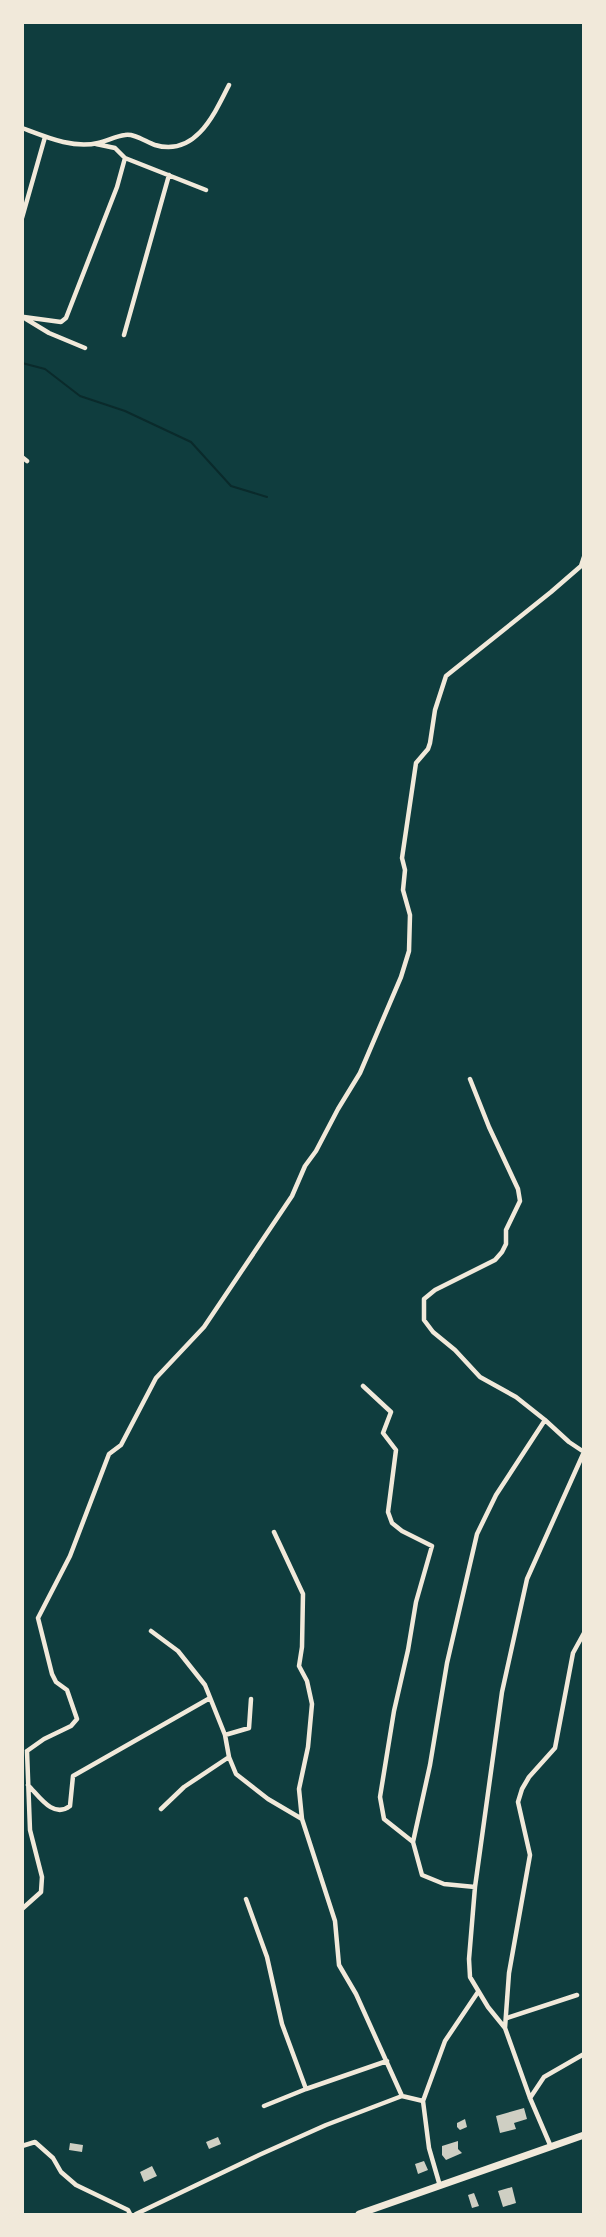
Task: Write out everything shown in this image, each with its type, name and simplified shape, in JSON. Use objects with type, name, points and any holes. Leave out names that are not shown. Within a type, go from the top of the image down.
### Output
[{"type":"main road","points":[[358,2214],[584,2135]]},
{"type":"street","points":[[96,144],[127,134],[156,145],[171,147],[184,145],[201,132],[229,86]]},
{"type":"street","points":[[22,128],[69,143],[96,144],[115,148],[124,158],[206,190]]},
{"type":"street","points":[[22,218],[45,137]]},
{"type":"street","points":[[23,316],[61,322],[66,318],[117,187],[124,158]]},
{"type":"street","points":[[124,335],[169,175]]},
{"type":"street","points":[[22,193],[28,195]]},
{"type":"street","points":[[23,316],[50,333],[85,348]]},
{"type":"street","points":[[27,1751],[44,1739],[71,1726],[77,1719],[67,1690],[56,1682],[52,1674],[38,1618],[70,1556],[109,1454],[121,1445],[156,1378],[204,1327],[292,1196],[305,1166],[360,1073],[401,977],[409,951],[410,915],[403,890],[405,870],[402,858],[411,784],[416,763],[428,749],[430,743],[435,710],[446,676],[551,592],[580,566],[584,557]]},
{"type":"street","points":[[470,1079],[518,1189],[520,1201],[506,1230],[506,1244],[502,1252],[495,1260],[435,1290],[424,1299],[424,1320],[433,1332],[455,1350],[480,1377],[516,1397],[584,1452],[527,1579],[502,1692],[475,1887],[469,1959],[470,1977],[478,1992],[505,2028],[530,2098],[551,2147]]},
{"type":"street","points":[[363,1386],[391,1412],[383,1433],[396,1450],[388,1512],[392,1522],[402,1531],[432,1546],[416,1602],[394,1711],[380,1797],[384,1819],[413,1842]]},
{"type":"street","points":[[475,1887],[444,1884],[422,1875],[413,1842],[430,1764],[447,1663],[477,1534],[496,1495],[544,1420]]},
{"type":"street","points":[[274,1532],[303,1594],[299,1666],[307,1681],[312,1704],[308,1747],[299,1789],[302,1819],[335,1921],[339,1965],[356,1994],[402,2096]]},
{"type":"street","points":[[151,1631],[178,1651],[204,1685],[225,1735],[236,1774],[268,1799],[302,1819]]},
{"type":"street","points":[[505,2028],[509,1973],[530,1855],[518,1802],[529,1777],[555,1748],[573,1653],[584,1633]]},
{"type":"street","points":[[28,1785],[49,1807],[56,1810],[65,1809],[70,1806],[73,1776],[210,1698]]},
{"type":"street","points":[[225,1735],[249,1728],[250,1700]]},
{"type":"street","points":[[22,1746],[27,1751],[30,1830],[42,1877],[41,1892],[22,1909]]},
{"type":"street","points":[[161,1809],[184,1787],[230,1757]]},
{"type":"street","points":[[246,1899],[267,1957],[282,2024],[306,2089]]},
{"type":"street","points":[[440,2186],[429,2148],[423,2101],[445,2041],[478,1992]]},
{"type":"street","points":[[507,2018],[577,1995]]},
{"type":"street","points":[[530,2098],[544,2077],[584,2054]]},
{"type":"street","points":[[264,2106],[387,2061]]},
{"type":"street","points":[[136,2214],[326,2125],[402,2096],[423,2101]]},
{"type":"street","points":[[22,2146],[35,2142],[53,2158],[60,2172],[76,2185],[128,2210],[130,2214]]},
{"type":"building","points":[[524,2108],[527,2119],[514,2123],[516,2129],[500,2133],[496,2116]]},
{"type":"building","points":[[465,2119],[467,2127],[460,2130],[457,2123]]},
{"type":"building","points":[[218,2137],[221,2144],[209,2149],[206,2142]]},
{"type":"building","points":[[458,2141],[458,2149],[462,2153],[446,2160],[442,2155],[442,2146]]},
{"type":"building","points":[[70,2143],[83,2145],[82,2152],[69,2150]]},
{"type":"building","points":[[424,2161],[428,2170],[418,2174],[415,2164]]},
{"type":"building","points":[[152,2166],[157,2176],[144,2182],[140,2172]]},
{"type":"building","points":[[512,2187],[516,2203],[503,2207],[498,2191]]},
{"type":"building","points":[[474,2193],[479,2206],[472,2208],[468,2195]]},
{"type":"waterway","points":[[22,363],[45,369],[80,396],[125,411],[191,442],[231,486],[267,497]]}]
